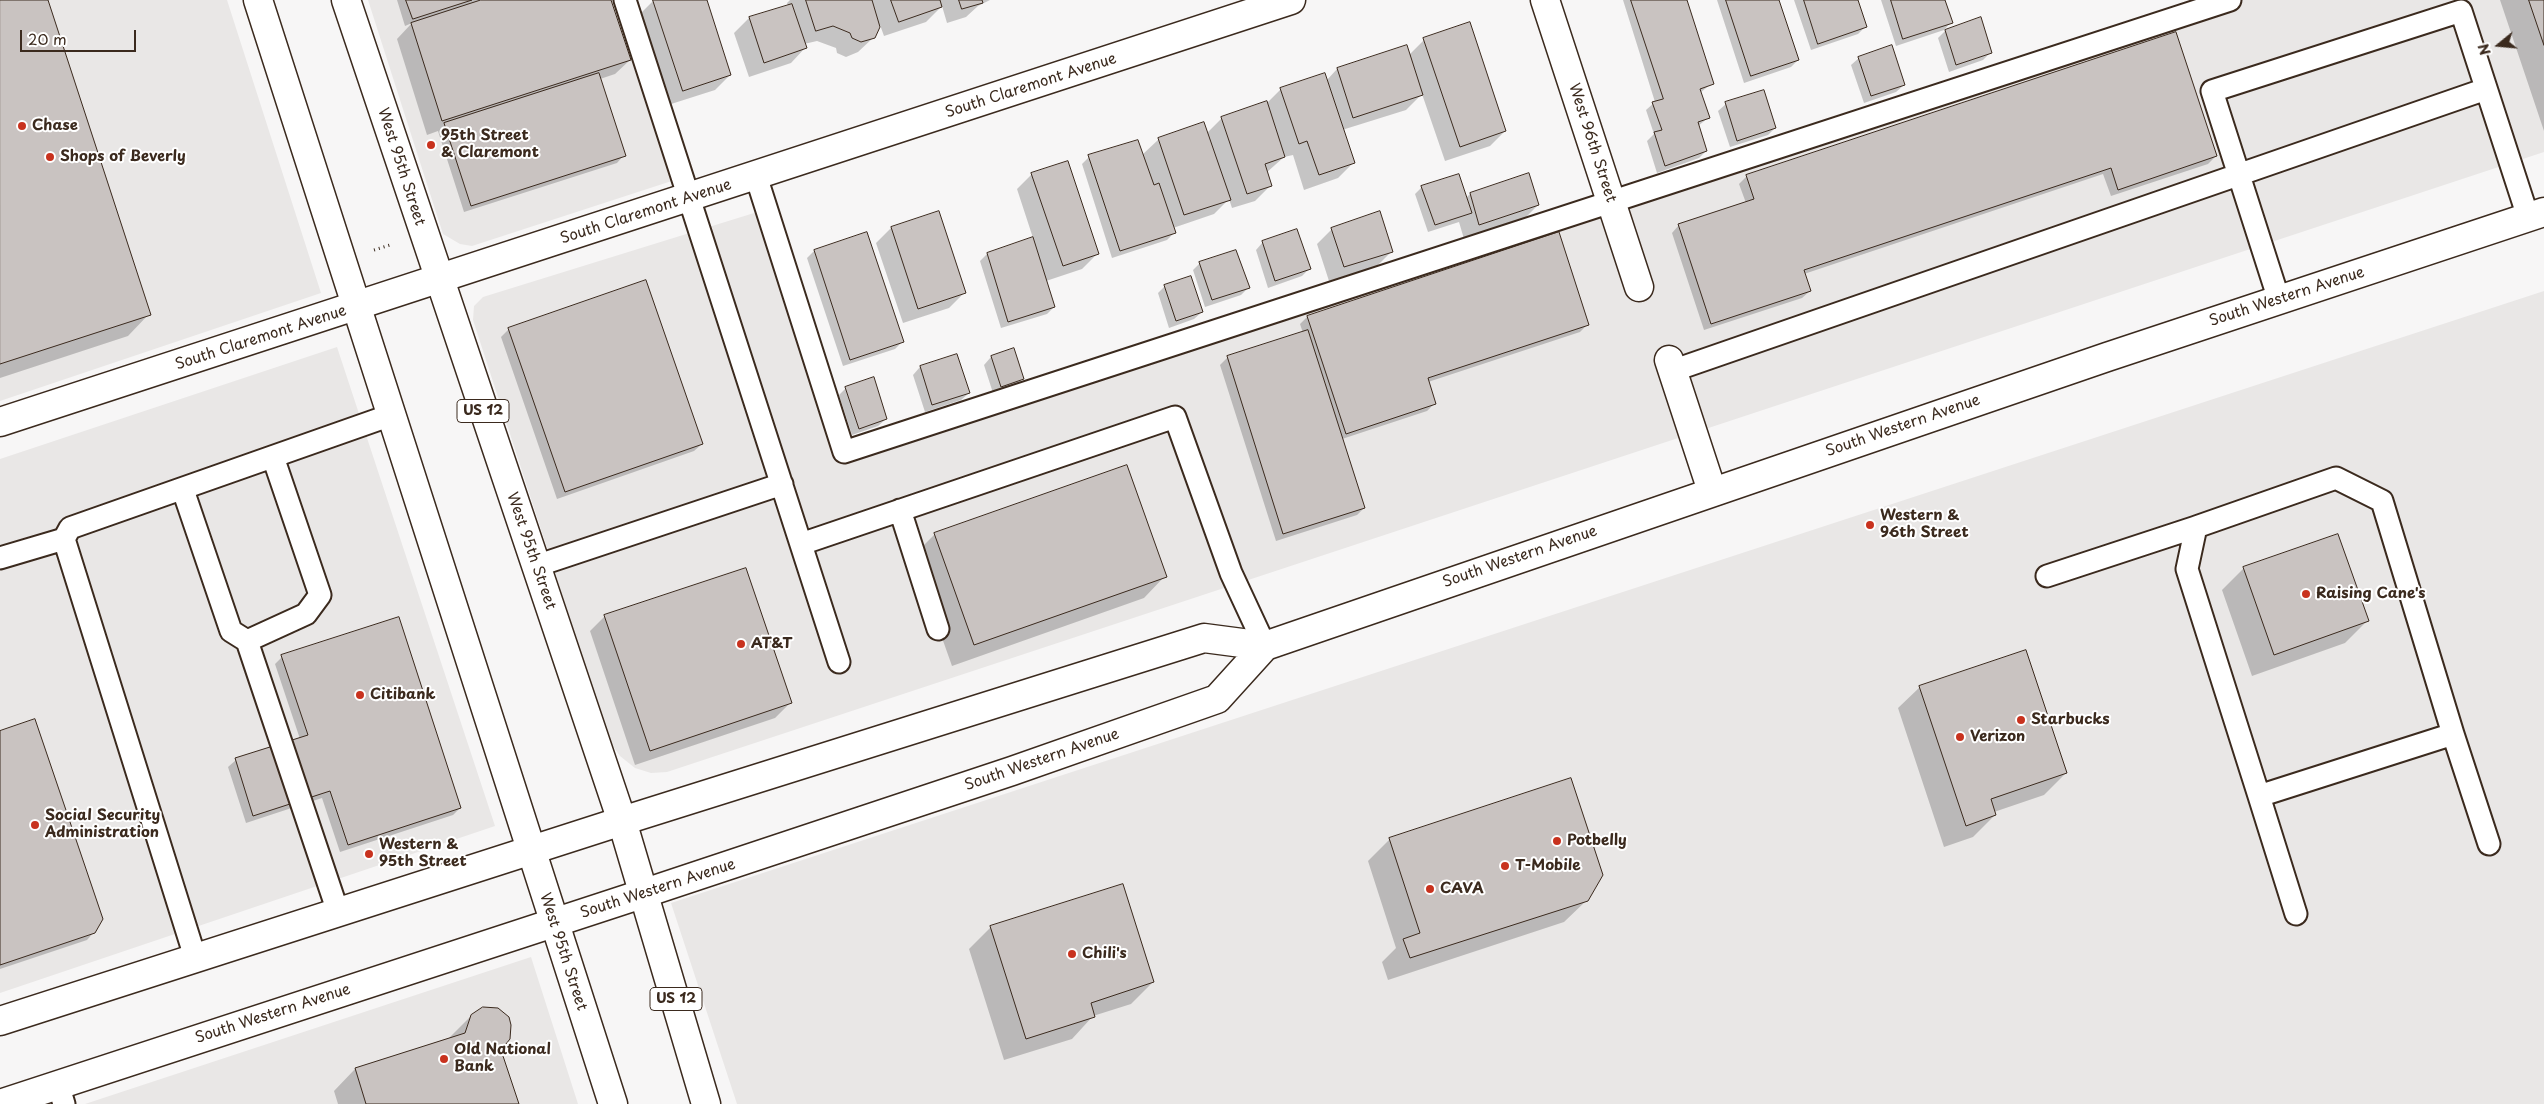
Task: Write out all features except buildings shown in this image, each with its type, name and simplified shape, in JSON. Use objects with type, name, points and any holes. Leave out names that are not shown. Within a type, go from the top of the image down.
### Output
[{"type":"main road","name":"West 95th Street","points":[[258,0],[530,851],[613,1104]]},
{"type":"main road","name":"West 95th Street","points":[[346,0],[622,821],[645,893],[706,1104]]},
{"type":"main road","name":"South Claremont Avenue","points":[[0,422],[357,307],[1291,0]]},
{"type":"main road","name":"West 96th Street","points":[[1545,0],[1639,286]]},
{"type":"main road","name":"South Western Avenue","points":[[0,1021],[622,821],[1204,638],[1265,646],[1712,491],[2536,215]]},
{"type":"main road","points":[[1671,365],[1712,491]]},
{"type":"main road","name":"South Western Avenue","points":[[0,1104],[61,1094],[553,922],[1012,771],[1217,699],[1265,646]]},
{"type":"lane","points":[[625,0],[691,197],[840,662]]},
{"type":"lane","points":[[756,176],[844,452],[2230,0]]},
{"type":"lane","points":[[2278,300],[2212,91],[2461,11],[2486,89],[2536,215]]},
{"type":"lane","points":[[1671,365],[2239,175],[2486,89]]},
{"type":"lane","points":[[0,558],[64,539],[70,528],[183,490],[391,415]]},
{"type":"lane","points":[[801,544],[1175,417],[1231,573],[1265,646]]},
{"type":"lane","points":[[247,641],[306,614],[320,595],[273,457]]},
{"type":"lane","points":[[2047,576],[2336,478],[2382,501],[2453,734],[2489,844]]},
{"type":"lane","points":[[536,566],[782,484]]},
{"type":"lane","points":[[183,490],[231,631],[247,641],[338,912]]},
{"type":"lane","points":[[900,510],[938,629]]},
{"type":"lane","points":[[2196,527],[2188,570],[2296,914]]},
{"type":"lane","points":[[64,539],[195,957]]},
{"type":"lane","points":[[2259,796],[2453,734]]},
{"type":"path","points":[[373,250],[390,245]]},
{"type":"shaded area","name":"Shops of Beverly","points":[[0,0],[227,0],[321,293],[0,401]]},
{"type":"shaded area","points":[[368,0],[625,0],[684,177],[472,246],[460,244],[443,234]]},
{"type":"shaded area","points":[[2230,0],[2544,0],[2544,152],[667,772],[651,773],[635,768],[620,756],[610,742],[473,320],[474,306],[483,297],[767,209],[844,451]]},
{"type":"shaded area","points":[[2544,291],[2544,1104],[737,1104],[671,903]]},
{"type":"shaded area","points":[[337,347],[495,826],[0,993],[0,459]]},
{"type":"shaded area","points":[[531,957],[578,1104],[85,1104]]},
{"type":"place","name":"Chase","points":[[22,126]]},
{"type":"place","name":"95th Street & Claremont","points":[[431,145]]},
{"type":"place","name":"Shops of Beverly","points":[[50,157]]},
{"type":"place","name":"Western & 96th Street","points":[[1870,525]]},
{"type":"place","name":"Raising Cane's","points":[[2306,594]]},
{"type":"place","name":"AT&T","points":[[741,644]]},
{"type":"place","name":"Citibank","points":[[360,695]]},
{"type":"place","name":"Starbucks","points":[[2021,720]]},
{"type":"place","name":"Verizon","points":[[1960,737]]},
{"type":"place","name":"Social Security Administration","points":[[35,825]]},
{"type":"place","name":"Potbelly","points":[[1557,841]]},
{"type":"place","name":"Western & 95th Street","points":[[369,854]]},
{"type":"place","name":"T-Mobile","points":[[1505,866]]},
{"type":"place","name":"CAVA","points":[[1430,889]]},
{"type":"place","name":"Chili's","points":[[1072,954]]},
{"type":"place","name":"Old National Bank","points":[[444,1059]]}]
